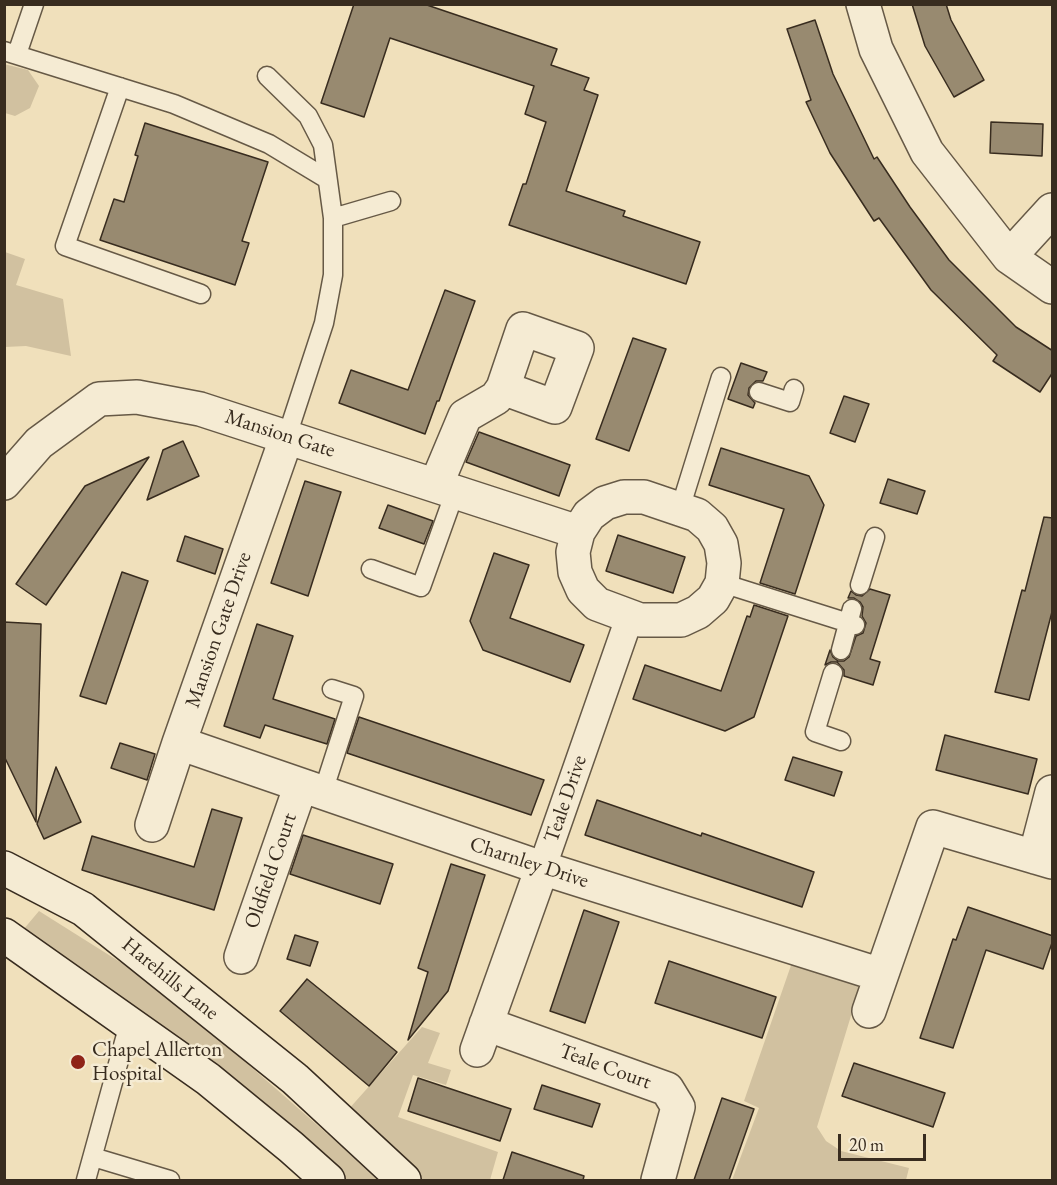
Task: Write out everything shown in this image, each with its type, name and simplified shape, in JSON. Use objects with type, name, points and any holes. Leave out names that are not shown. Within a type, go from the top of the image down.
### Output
[{"type":"street","points":[[863,4],[876,49],[927,152],[1009,257],[1053,287]]},
{"type":"street","points":[[1009,257],[1053,210]]},
{"type":"street","points":[[446,489],[465,416],[496,398],[503,388]]},
{"type":"street","name":"Mansion Gate","points":[[4,483],[39,443],[99,399],[137,397],[200,409],[578,532]]},
{"type":"street","name":"Mansion Gate Drive","points":[[152,825],[287,436]]},
{"type":"street","points":[[624,497],[644,497],[698,515],[712,528],[721,544],[724,563],[722,583],[705,606],[681,620],[640,620],[597,604],[583,590],[575,572],[573,552],[578,532],[589,515],[604,503],[624,497]]},
{"type":"street","name":"Teale Drive","points":[[482,1037],[630,616]]},
{"type":"street","name":"Charnley Drive","points":[[179,742],[542,868],[881,975]]},
{"type":"street","name":"Oldfield Court","points":[[241,957],[312,788]]},
{"type":"street","points":[[869,1011],[933,827],[1044,860],[1053,792]]},
{"type":"street","name":"Harehills Lane","points":[[4,868],[83,909],[295,1079],[404,1180]]},
{"type":"street","points":[[4,935],[208,1079],[327,1180]]},
{"type":"street","name":"Teale Court","points":[[482,1037],[667,1089],[678,1107],[658,1180]]},
{"type":"lane","points":[[34,4],[11,53],[174,104],[269,144],[327,179]]},
{"type":"lane","points":[[267,76],[308,116],[323,145],[333,218],[333,275],[324,323],[287,436]]},
{"type":"lane","points":[[120,87],[65,246],[201,294]]},
{"type":"lane","points":[[333,218],[391,201]]},
{"type":"lane","points":[[680,509],[722,377]]},
{"type":"lane","points":[[759,392],[790,402],[794,389]]},
{"type":"lane","points":[[371,569],[421,587],[446,489]]},
{"type":"lane","points":[[860,585],[875,537]]},
{"type":"lane","points":[[722,583],[852,619],[841,650]]},
{"type":"lane","points":[[833,673],[806,729],[841,741]]},
{"type":"lane","points":[[312,788],[354,696],[332,688]]},
{"type":"lane","points":[[86,1180],[129,1024]]},
{"type":"lane","points":[[93,1157],[170,1180]]},
{"type":"shaded area","points":[[4,64],[28,70],[39,86],[30,108],[15,116],[5,113]]},
{"type":"shaded area","points":[[5,252],[25,259],[16,285],[63,299],[71,356],[26,346],[5,347]]},
{"type":"shaded area","points":[[39,911],[128,967],[234,1052],[380,1180],[347,1180],[250,1097],[23,930]]},
{"type":"shaded area","points":[[797,948],[865,970],[817,1127],[826,1141],[841,1151],[909,1168],[906,1180],[732,1180],[759,1108],[744,1101]]},
{"type":"shaded area","points":[[422,1027],[440,1033],[428,1063],[451,1070],[446,1085],[413,1075],[398,1117],[498,1152],[490,1180],[404,1180],[339,1120]]},
{"type":"building","points":[[354,4],[424,4],[557,49],[551,65],[589,78],[584,90],[598,95],[566,191],[625,211],[623,216],[700,242],[686,284],[509,225],[523,184],[526,184],[546,122],[525,114],[534,86],[390,38],[364,117],[321,103]]},
{"type":"building","points":[[912,4],[946,4],[951,20],[984,80],[954,97],[925,46]]},
{"type":"building","points":[[815,20],[833,74],[874,159],[877,157],[949,260],[1016,327],[1053,351],[1053,372],[1040,392],[993,361],[997,355],[931,290],[879,218],[874,221],[830,153],[806,102],[811,100],[787,29]]},
{"type":"building","points":[[991,122],[1043,124],[1042,156],[990,153]]},
{"type":"building","points":[[145,123],[268,162],[242,241],[249,243],[235,285],[100,240],[114,199],[124,202]]},
{"type":"building","points":[[445,290],[475,301],[425,434],[339,403],[351,370],[408,390]]},
{"type":"building","points":[[633,338],[666,349],[629,451],[596,439]]},
{"type":"building","points":[[741,363],[767,372],[763,381],[756,381],[749,388],[748,395],[755,403],[753,408],[728,399]]},
{"type":"building","points":[[844,396],[869,404],[855,442],[830,433]]},
{"type":"building","points":[[479,432],[570,465],[559,496],[466,462]]},
{"type":"building","points":[[183,441],[199,476],[147,500],[163,450]]},
{"type":"building","points":[[721,448],[809,476],[824,505],[795,594],[760,583],[784,509],[709,485]]},
{"type":"building","points":[[149,457],[46,605],[16,584],[85,486]]},
{"type":"building","points":[[888,479],[925,491],[917,514],[880,503]]},
{"type":"building","points":[[305,481],[341,492],[308,596],[271,583]]},
{"type":"building","points":[[388,505],[433,521],[424,544],[379,528]]},
{"type":"building","points":[[1044,517],[1053,518],[1053,608],[1029,700],[995,692]]},
{"type":"building","points":[[618,535],[685,557],[673,593],[606,571]]},
{"type":"building","points":[[185,536],[223,549],[215,574],[177,561]]},
{"type":"building","points":[[494,553],[529,565],[510,618],[584,645],[570,682],[483,650],[470,621]]},
{"type":"building","points":[[122,572],[148,581],[106,704],[80,696]]},
{"type":"building","points":[[870,589],[890,595],[870,659],[880,662],[873,685],[844,676],[844,670],[837,662],[825,665],[830,650],[838,661],[844,661],[849,657],[856,636],[863,633],[866,623],[862,616],[863,607],[860,602],[854,598],[848,598],[851,591],[862,596]]},
{"type":"building","points":[[754,605],[788,616],[754,717],[725,731],[633,699],[645,665],[721,691],[747,616],[750,617]]},
{"type":"building","points":[[4,622],[41,624],[36,822],[4,756]]},
{"type":"building","points":[[257,624],[293,636],[273,699],[335,719],[327,744],[265,725],[260,738],[224,726]]},
{"type":"building","points":[[359,717],[544,780],[531,815],[347,753]]},
{"type":"building","points":[[945,735],[1037,759],[1028,794],[936,770]]},
{"type":"building","points":[[120,743],[155,754],[147,780],[111,768]]},
{"type":"building","points":[[793,757],[842,772],[834,796],[785,780]]},
{"type":"building","points":[[56,767],[81,822],[44,839],[37,824]]},
{"type":"building","points":[[597,800],[814,872],[802,907],[585,835]]},
{"type":"building","points":[[212,809],[242,818],[214,910],[82,870],[92,836],[194,867]]},
{"type":"building","points":[[303,835],[393,864],[380,904],[290,874]]},
{"type":"building","points":[[451,864],[485,875],[448,991],[408,1040],[428,972],[418,968]]},
{"type":"building","points":[[968,907],[1053,936],[1053,940],[1043,969],[986,950],[953,1048],[920,1038],[953,939],[956,940]]},
{"type":"building","points":[[584,910],[619,922],[585,1023],[550,1011]]},
{"type":"building","points":[[295,935],[318,942],[310,966],[287,959]]},
{"type":"building","points":[[669,961],[776,997],[762,1038],[655,1003]]},
{"type":"building","points":[[307,979],[397,1052],[369,1086],[280,1011]]},
{"type":"building","points":[[854,1063],[945,1093],[933,1127],[842,1096]]},
{"type":"building","points":[[418,1078],[511,1109],[500,1141],[408,1111]]},
{"type":"building","points":[[542,1085],[600,1104],[592,1127],[534,1109]]},
{"type":"building","points":[[722,1098],[754,1109],[729,1180],[694,1180]]},
{"type":"building","points":[[512,1152],[584,1176],[583,1180],[503,1180]]},
{"type":"place","name":"Chapel Allerton Hospital","points":[[78,1062]]}]
